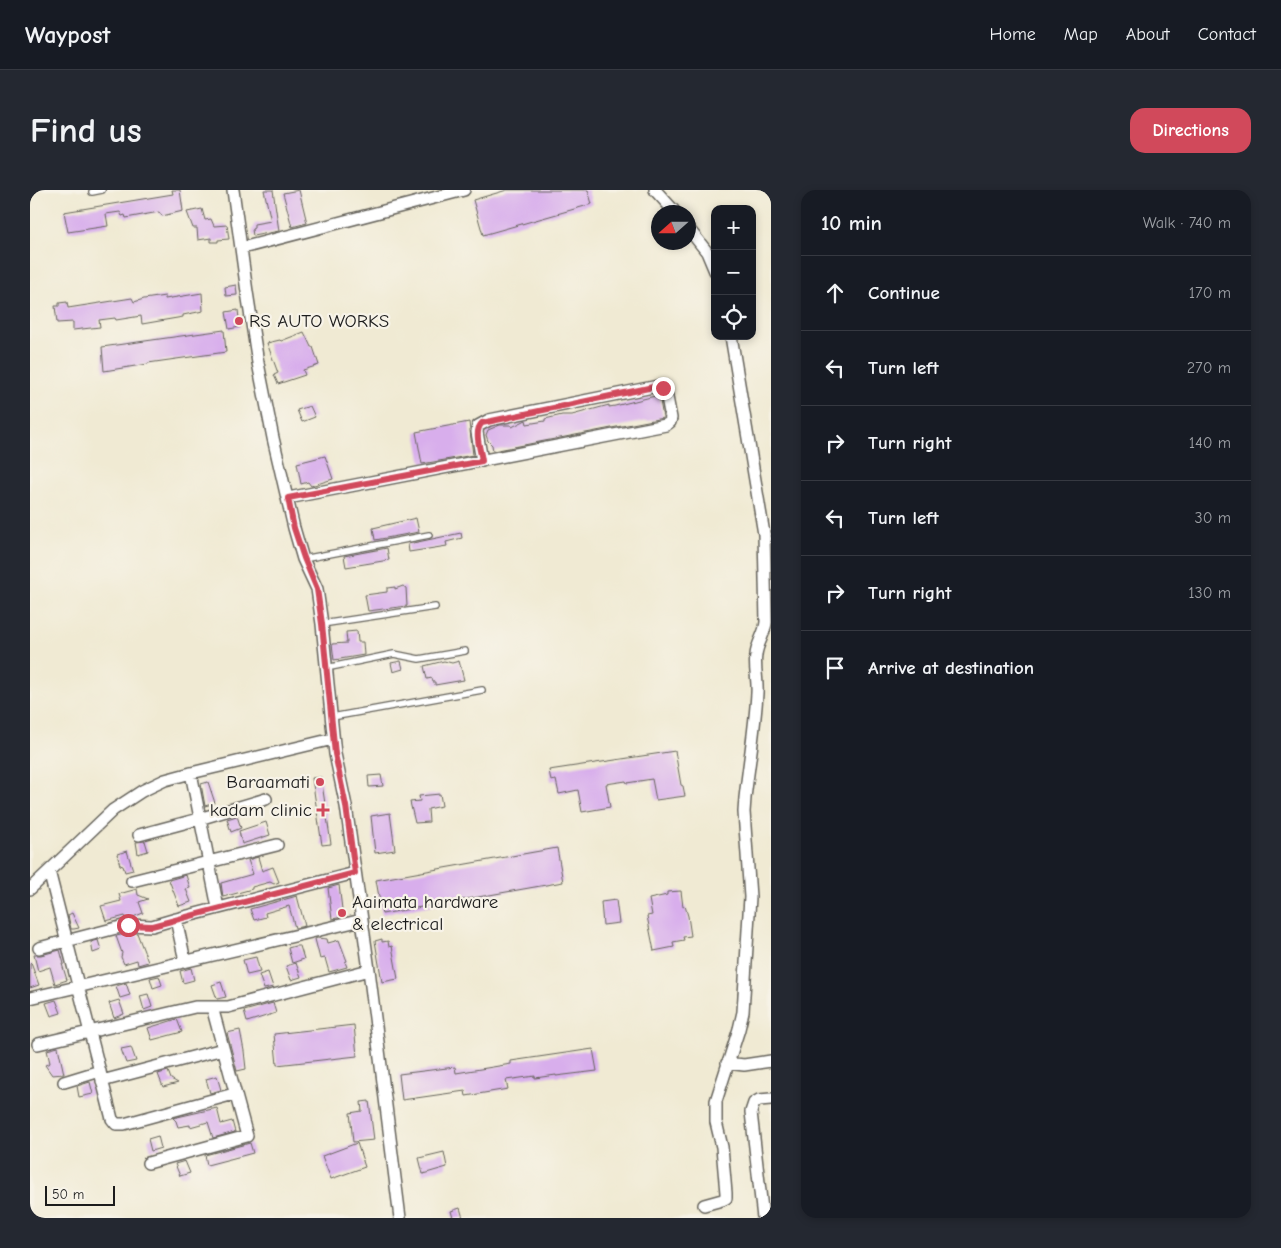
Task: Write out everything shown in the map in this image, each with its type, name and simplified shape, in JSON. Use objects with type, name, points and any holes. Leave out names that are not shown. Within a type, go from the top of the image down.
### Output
[{"type":"street","points":[[234,190],[258,363],[273,438],[294,528],[317,589],[333,739],[369,970],[400,1218]]},
{"type":"street","points":[[242,248],[464,190]]},
{"type":"street","points":[[655,190],[669,205]]},
{"type":"street","points":[[696,238],[707,252],[711,262]]},
{"type":"street","points":[[704,1205],[726,1198],[722,1147],[715,1112],[716,1101],[739,1029],[744,1003],[750,897],[744,798],[758,692],[755,665],[756,654],[758,644],[765,630],[766,616],[764,534],[732,340]]},
{"type":"street","points":[[288,498],[482,461],[666,425],[670,422],[671,418],[666,392],[658,386],[482,423],[478,426],[477,432],[482,461]]},
{"type":"street","points":[[30,889],[113,810],[142,791],[164,780],[190,772],[333,739]]},
{"type":"street","points":[[190,772],[218,908]]},
{"type":"street","points":[[139,835],[266,799]]},
{"type":"street","points":[[132,881],[277,845]]},
{"type":"street","points":[[49,871],[112,1119],[116,1124],[124,1124],[234,1094]]},
{"type":"street","points":[[39,948],[128,925],[152,926],[355,873]]},
{"type":"street","points":[[176,919],[185,961]]},
{"type":"street","points":[[30,998],[362,920]]},
{"type":"street","points":[[38,1044],[195,1007],[228,1007],[369,970]]},
{"type":"street","points":[[148,1163],[247,1136],[234,1094],[212,1007]]},
{"type":"street","points":[[64,1082],[101,1076],[223,1049]]},
{"type":"street","points":[[728,1063],[744,1065],[771,1061]]},
{"type":"street","points":[[763,1218],[751,1112],[754,1103],[759,1100],[771,1099]]},
{"type":"lane","points":[[92,192],[102,190]]},
{"type":"lane","points":[[304,558],[429,535]]},
{"type":"lane","points":[[322,624],[435,607]]},
{"type":"lane","points":[[326,668],[394,654],[419,659],[465,651]]},
{"type":"lane","points":[[332,718],[482,690]]},
{"type":"building","points":[[172,190],[180,190],[183,211],[162,216],[159,212],[126,218],[120,212],[106,214],[108,226],[68,232],[64,212],[173,194]]},
{"type":"building","points":[[264,190],[273,190],[279,231],[253,236],[252,229],[254,224],[271,221]]},
{"type":"building","points":[[299,190],[307,223],[292,227],[283,193]]},
{"type":"building","points":[[507,190],[588,190],[592,204],[483,235],[473,200]]},
{"type":"building","points":[[202,209],[205,220],[211,219],[214,226],[227,225],[229,239],[218,240],[218,242],[211,242],[211,238],[198,240],[197,228],[193,228],[187,212]]},
{"type":"building","points":[[236,285],[237,295],[226,296],[225,287]]},
{"type":"building","points":[[202,293],[203,311],[183,315],[183,317],[142,324],[141,316],[116,320],[115,318],[99,320],[100,327],[73,330],[73,322],[57,323],[55,306],[59,306],[59,303],[67,302],[68,308],[132,298],[134,302],[165,296],[165,299]]},
{"type":"building","points":[[238,310],[240,327],[229,329],[226,312]]},
{"type":"building","points":[[224,330],[226,352],[104,371],[102,347]]},
{"type":"building","points":[[304,332],[311,347],[313,347],[319,365],[303,370],[305,375],[278,384],[274,375],[278,373],[267,343],[281,341]]},
{"type":"building","points":[[659,395],[663,418],[493,451],[486,435],[488,430],[500,425],[511,425],[512,427],[526,420],[527,424],[545,421],[545,419],[562,415],[572,415]]},
{"type":"building","points":[[310,406],[315,417],[302,422],[297,410]]},
{"type":"building","points":[[469,422],[473,455],[422,464],[416,432]]},
{"type":"building","points":[[325,456],[333,479],[311,486],[308,482],[301,484],[297,463]]},
{"type":"building","points":[[416,518],[419,532],[375,540],[373,528]]},
{"type":"building","points":[[461,533],[462,538],[446,542],[447,546],[409,552],[408,544]]},
{"type":"building","points":[[387,548],[389,560],[346,567],[344,556]]},
{"type":"building","points":[[403,586],[406,588],[407,606],[368,611],[365,595],[387,592],[387,588],[395,587],[395,589]]},
{"type":"building","points":[[357,631],[358,642],[363,642],[364,655],[334,660],[332,644],[347,643],[346,632]]},
{"type":"building","points":[[401,661],[403,669],[393,672],[391,663]]},
{"type":"building","points":[[444,661],[452,663],[459,661],[464,680],[435,685],[432,678],[427,679],[424,666]]},
{"type":"building","points":[[675,751],[681,785],[683,786],[685,796],[656,800],[652,779],[606,784],[610,807],[582,812],[578,790],[559,794],[556,780],[551,781],[549,770]]},
{"type":"building","points":[[381,775],[383,786],[369,787],[368,776]]},
{"type":"building","points":[[321,777],[331,844],[322,845],[312,778]]},
{"type":"building","points":[[208,782],[215,803],[205,806],[201,784]]},
{"type":"building","points":[[440,794],[442,806],[428,809],[429,822],[415,823],[410,802],[420,801],[419,796]]},
{"type":"building","points":[[390,813],[395,850],[375,853],[371,816]]},
{"type":"building","points":[[237,816],[241,828],[231,832],[227,819]]},
{"type":"building","points":[[266,822],[270,835],[242,844],[239,831]]},
{"type":"building","points":[[145,841],[148,851],[138,854],[136,842]]},
{"type":"building","points":[[557,848],[563,882],[382,914],[376,880]]},
{"type":"building","points":[[127,851],[133,870],[125,872],[123,866],[120,865],[117,854]]},
{"type":"building","points":[[258,857],[262,871],[273,867],[279,882],[274,884],[270,882],[223,897],[221,883],[253,874],[248,860]]},
{"type":"building","points":[[186,875],[190,888],[186,889],[191,902],[179,906],[169,880]]},
{"type":"building","points":[[339,885],[343,917],[332,919],[328,888]]},
{"type":"building","points":[[137,889],[138,895],[148,899],[139,902],[143,913],[131,918],[126,918],[125,916],[106,921],[101,906],[121,901],[119,894]]},
{"type":"building","points":[[681,891],[683,907],[685,906],[688,916],[691,936],[683,937],[684,940],[673,942],[674,947],[654,951],[647,916],[652,915],[649,899],[667,895],[667,892]]},
{"type":"building","points":[[297,896],[305,926],[295,928],[289,906],[265,913],[266,917],[254,920],[250,909]]},
{"type":"building","points":[[616,900],[619,923],[603,925],[601,902]]},
{"type":"building","points":[[72,913],[79,928],[71,929],[68,915]]},
{"type":"building","points":[[137,933],[148,962],[138,965],[137,960],[124,964],[116,936]]},
{"type":"building","points":[[315,939],[327,939],[328,943],[339,940],[347,961],[345,962],[347,967],[329,972],[325,958],[320,959]]},
{"type":"building","points":[[382,939],[382,942],[388,941],[389,947],[392,946],[398,979],[382,982],[375,941]]},
{"type":"building","points":[[98,940],[101,950],[93,953],[91,942]]},
{"type":"building","points":[[300,946],[304,959],[292,963],[288,948]]},
{"type":"building","points":[[60,950],[67,980],[55,984],[50,967],[38,971],[34,955]]},
{"type":"building","points":[[256,957],[260,972],[247,975],[243,960]]},
{"type":"building","points":[[296,963],[301,977],[291,980],[286,966]]},
{"type":"building","points":[[30,964],[39,985],[30,988]]},
{"type":"building","points":[[191,968],[194,980],[183,983],[180,971]]},
{"type":"building","points":[[268,972],[273,987],[264,989],[259,975]]},
{"type":"building","points":[[159,976],[162,985],[153,988],[150,978]]},
{"type":"building","points":[[221,982],[226,997],[217,999],[212,985]]},
{"type":"building","points":[[126,983],[130,995],[120,998],[116,986]]},
{"type":"building","points":[[148,994],[152,1007],[144,1010],[140,996]]},
{"type":"building","points":[[56,1000],[61,1013],[51,1016],[46,1003]]},
{"type":"building","points":[[119,1000],[124,1014],[114,1018],[109,1003]]},
{"type":"building","points":[[273,1003],[276,1013],[247,1022],[244,1011]]},
{"type":"building","points":[[177,1019],[182,1032],[152,1040],[148,1028]]},
{"type":"building","points":[[354,1025],[357,1056],[277,1065],[274,1034]]},
{"type":"building","points":[[240,1030],[246,1069],[237,1071],[227,1033]]},
{"type":"building","points":[[58,1047],[64,1074],[52,1075],[45,1065],[50,1063],[47,1050]]},
{"type":"building","points":[[131,1047],[136,1061],[126,1063],[121,1049]]},
{"type":"building","points":[[593,1049],[597,1071],[506,1080],[508,1089],[466,1096],[465,1091],[402,1100],[399,1074],[455,1067],[456,1073],[511,1064],[511,1061]]},
{"type":"building","points":[[168,1071],[171,1079],[178,1083],[163,1087],[158,1074]]},
{"type":"building","points":[[217,1076],[221,1090],[210,1093],[206,1079]]},
{"type":"building","points":[[90,1082],[93,1094],[79,1097],[77,1086]]},
{"type":"building","points":[[369,1101],[374,1140],[353,1142],[350,1113],[362,1111],[361,1102]]},
{"type":"building","points":[[217,1108],[221,1124],[232,1121],[235,1132],[213,1138],[208,1122],[190,1127],[190,1125],[178,1127],[173,1118]]},
{"type":"building","points":[[158,1136],[161,1148],[151,1151],[148,1139]]},
{"type":"building","points":[[250,1143],[253,1153],[207,1165],[205,1155]]},
{"type":"building","points":[[357,1143],[365,1167],[331,1179],[322,1156]]},
{"type":"building","points":[[444,1152],[447,1167],[423,1174],[419,1158]]},
{"type":"building","points":[[185,1161],[190,1173],[180,1176],[175,1164]]},
{"type":"building","points":[[460,1208],[463,1218],[453,1218],[451,1211]]},
{"type":"place","name":"RS AUTO WORKS","points":[[239,321]]},
{"type":"place","name":"Baraamati","points":[[320,782]]},
{"type":"place","name":"kadam clinic","points":[[323,810]]},
{"type":"place","name":"Aaimata hardware & electrical","points":[[342,913]]},
{"type":"route","points":[[128,925],[152,926],[355,873],[346,806],[335,754],[317,589],[294,528],[288,498],[482,461],[477,432],[478,426],[489,420],[658,386],[663,388]]}]
